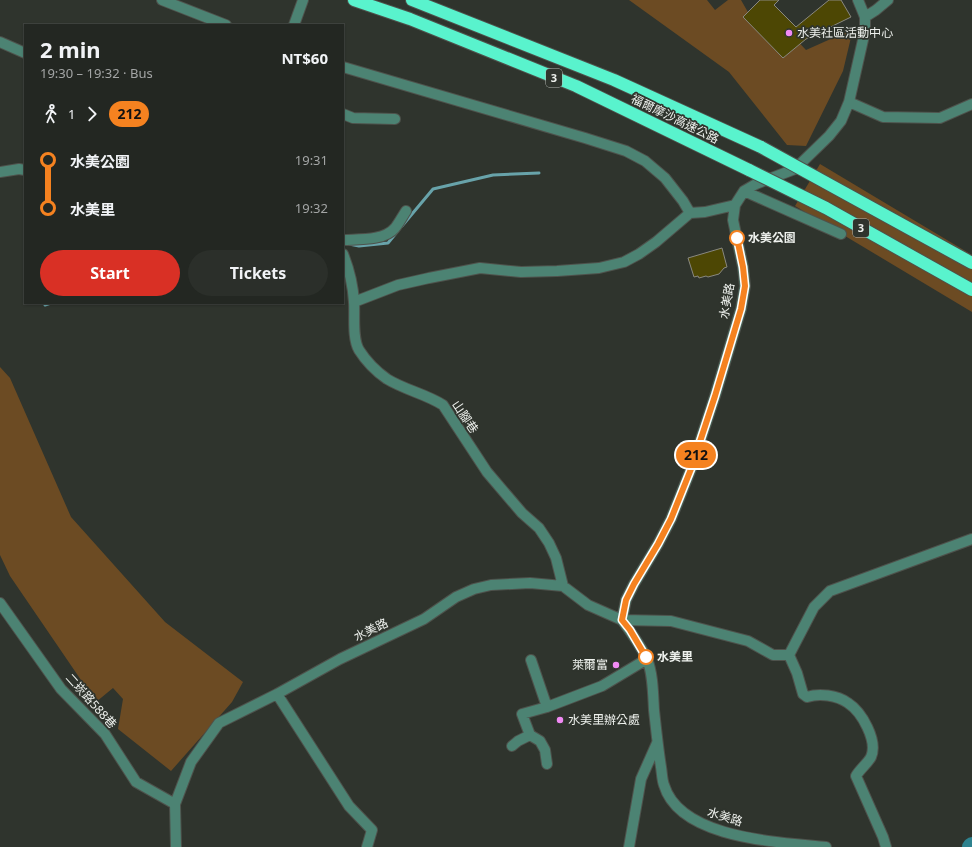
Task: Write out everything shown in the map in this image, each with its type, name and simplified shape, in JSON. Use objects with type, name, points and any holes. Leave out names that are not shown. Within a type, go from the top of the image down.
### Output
[{"type":"highway","name":"福爾摩沙高速公路","points":[[354,0],[410,19],[576,86],[826,208],[972,290]]},
{"type":"highway","name":"福爾摩沙高速公路","points":[[412,0],[614,80],[761,147],[972,263]]},
{"type":"street","points":[[162,0],[223,24]]},
{"type":"street","points":[[294,24],[303,0]]},
{"type":"street","points":[[744,191],[756,184],[795,169],[829,136],[841,121],[849,102],[864,31],[864,17],[858,0]]},
{"type":"street","points":[[864,17],[876,10],[888,0]]},
{"type":"street","points":[[0,42],[24,53]]},
{"type":"street","points":[[344,67],[626,151],[645,160],[665,178],[683,201],[690,213]]},
{"type":"street","points":[[849,102],[882,118],[940,118],[972,104]]},
{"type":"street","points":[[344,114],[353,118],[395,118]]},
{"type":"street","points":[[0,172],[19,169],[24,170]]},
{"type":"street","points":[[744,191],[841,234]]},
{"type":"street","name":"水美路","points":[[744,191],[735,206],[733,220],[743,267],[745,286],[741,309],[691,469],[671,519],[626,600],[622,620],[630,630],[647,659],[652,682],[657,743],[664,785],[670,798],[678,809],[704,826],[757,843],[826,847]]},
{"type":"street","points":[[354,302],[398,286],[480,268],[520,272],[557,272],[599,268],[624,262],[656,242],[690,213],[705,212],[735,206]]},
{"type":"street","points":[[344,240],[377,237],[388,234],[396,228],[406,211]]},
{"type":"street","name":"山腳巷","points":[[344,257],[352,284],[355,332],[359,350],[371,365],[387,378],[409,390],[432,398],[443,405],[486,472],[522,513],[539,528],[549,543],[556,558],[563,586]]},
{"type":"street","points":[[789,655],[814,606],[830,591],[972,539]]},
{"type":"street","name":"水美路","points":[[175,804],[192,762],[219,723],[277,694],[340,659],[424,619],[456,597],[474,589],[491,585],[530,583],[563,586]]},
{"type":"street","points":[[563,586],[588,605],[622,620],[671,621],[748,641],[773,655],[789,655]]},
{"type":"street","name":"二崁路588巷","points":[[0,603],[61,689],[105,734],[136,782],[175,804]]},
{"type":"street","points":[[789,655],[797,673],[803,694],[807,697],[813,695],[838,697],[849,703],[860,716],[868,729],[872,743],[871,757],[859,770],[856,776],[886,847]]},
{"type":"street","points":[[547,764],[545,750],[540,741],[530,735],[522,714],[547,707],[602,686],[647,659]]},
{"type":"street","points":[[531,660],[547,707]]},
{"type":"street","points":[[277,694],[349,806],[372,830],[367,847]]},
{"type":"street","points":[[512,746],[530,735]]},
{"type":"street","points":[[629,847],[641,779],[657,743]]},
{"type":"street","points":[[175,804],[176,847]]},
{"type":"shaded area","points":[[629,0],[707,0],[715,10],[728,0],[741,0],[753,21],[791,34],[806,50],[853,29],[843,71],[806,146],[787,145],[729,72]]},
{"type":"shaded area","name":"水美公園","points":[[820,164],[972,255],[972,312],[795,206]]},
{"type":"shaded area","points":[[0,367],[10,378],[71,517],[165,622],[243,682],[232,702],[171,771],[118,729],[123,699],[113,688],[96,702],[10,576],[0,555]]},
{"type":"building","name":"水美社區活動中心","points":[[760,0],[779,0],[774,5],[796,27],[829,0],[841,0],[851,17],[806,39],[783,58],[743,17]]},
{"type":"building","points":[[722,248],[727,267],[724,268],[719,274],[708,277],[694,277],[688,258]]},
{"type":"waterway","points":[[402,226],[433,189],[493,175],[539,173]]},
{"type":"waterway","points":[[349,244],[359,246],[388,243],[397,232]]},
{"type":"bus line","name":"212","points":[[646,657],[630,630],[622,620],[626,600],[671,519],[691,469],[715,396],[741,309],[745,286],[737,238]]},
{"type":"place","name":"水美社區活動中心","points":[[789,33]]},
{"type":"place","name":"水美公園","points":[[737,238]]},
{"type":"place","name":"水美里","points":[[646,657]]},
{"type":"place","name":"萊爾富","points":[[616,665]]},
{"type":"place","name":"水美里辦公處","points":[[560,720]]}]
